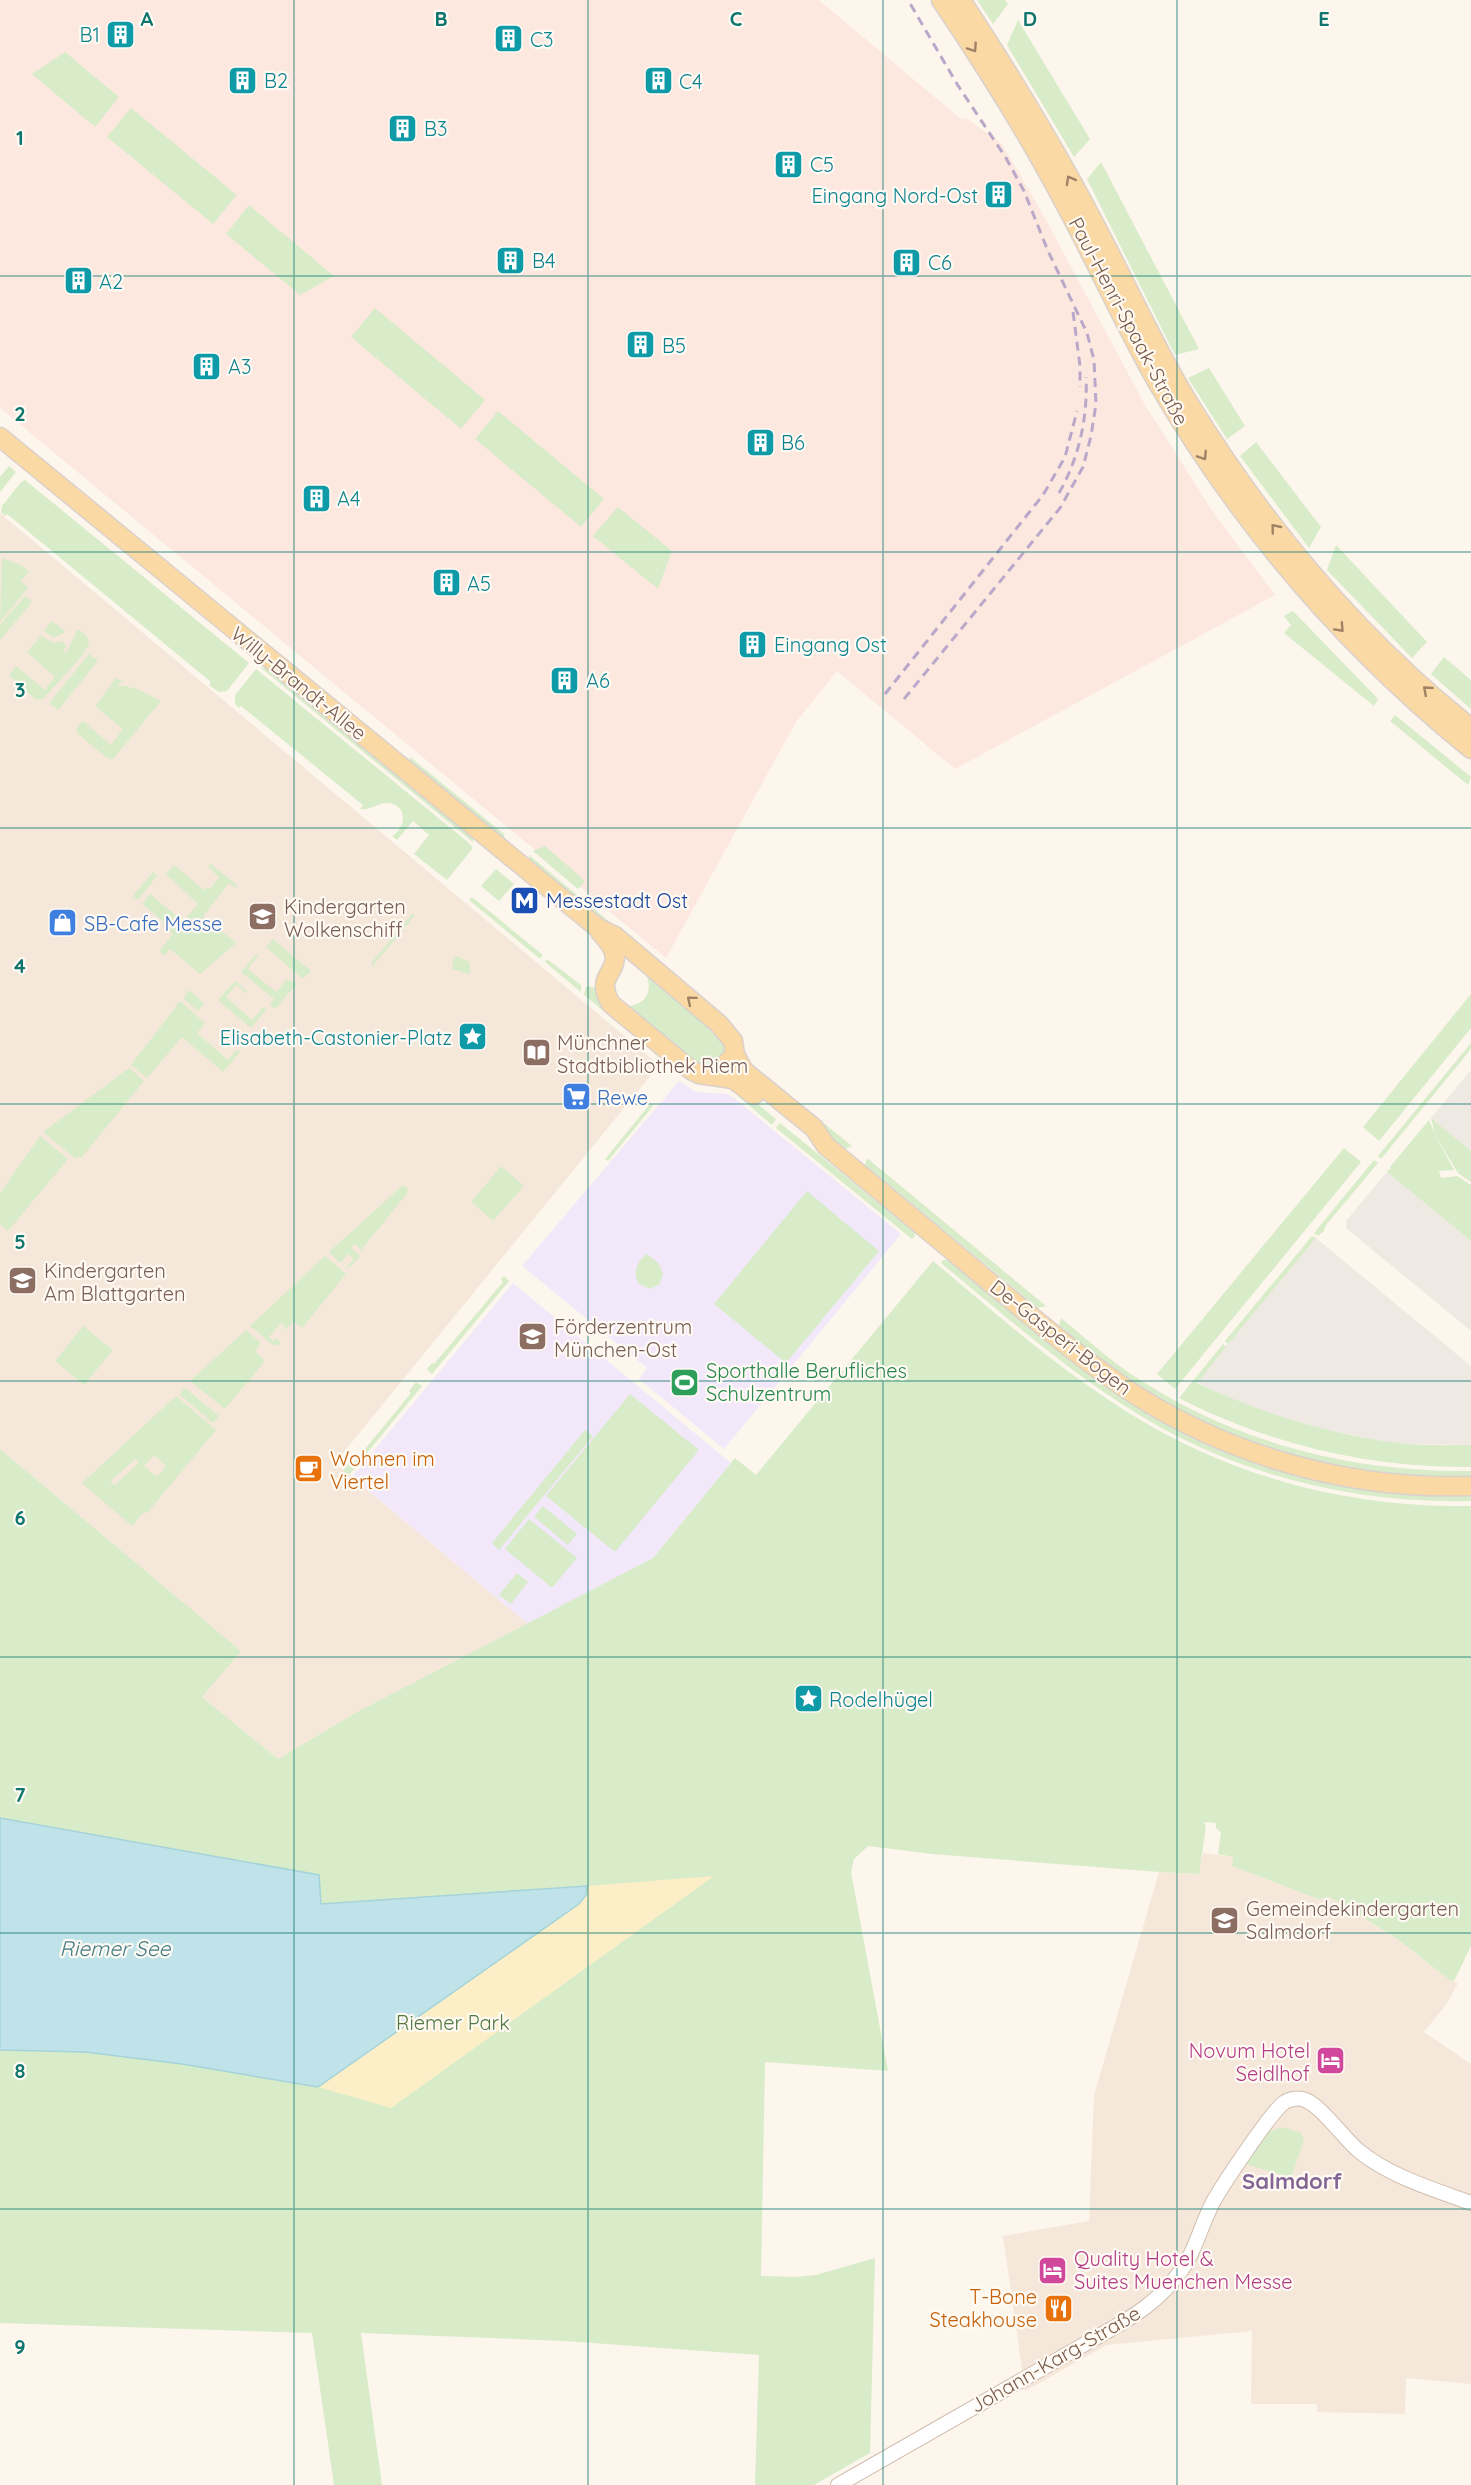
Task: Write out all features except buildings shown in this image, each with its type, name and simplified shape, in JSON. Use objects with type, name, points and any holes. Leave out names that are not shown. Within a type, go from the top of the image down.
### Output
[{"type":"main road","name":"Paul-Henri-Spaak-Straße","points":[[940,0],[980,58],[1027,136],[1069,210],[1155,378],[1208,463],[1254,527],[1300,585],[1343,632],[1404,692],[1471,749]]},
{"type":"main road","name":"Paul-Henri-Spaak-Straße","points":[[961,0],[992,46],[1068,177],[1170,371],[1239,479],[1312,573],[1355,620],[1414,679],[1471,728]]},
{"type":"main road","name":"Willy-Brandt-Allee","points":[[0,438],[598,928],[615,936],[719,1024],[733,1041],[735,1054]]},
{"type":"main road","name":"Willy-Brandt-Allee","points":[[598,928],[612,947],[613,964]]},
{"type":"main road","points":[[643,960],[613,964],[607,973],[604,986],[605,994],[611,1004],[691,1070],[699,1074],[714,1075],[735,1054]]},
{"type":"main road","name":"De-Gasperi-Bogen","points":[[735,1054],[744,1071],[814,1128],[826,1146]]},
{"type":"main road","name":"De-Gasperi-Bogen","points":[[714,1075],[738,1082],[807,1138],[826,1146],[1092,1364],[1135,1394],[1177,1419],[1237,1446],[1312,1470],[1363,1480],[1406,1485],[1471,1486]]},
{"type":"street","name":"Johann-Karg-Straße","points":[[838,2485],[1116,2326],[1162,2294],[1186,2265],[1218,2194],[1269,2120],[1285,2102],[1297,2099],[1308,2101],[1347,2141],[1376,2162],[1411,2180],[1471,2203]]},
{"type":"shaded area","points":[[0,0],[819,0],[962,120],[966,118],[1002,144],[1040,209],[1145,405],[1213,512],[1275,595],[955,769],[837,671],[796,722],[666,958],[0,408]]},
{"type":"shaded area","points":[[0,513],[659,1065],[335,1463],[528,1624],[357,1712],[278,1759],[143,1649],[181,1601],[0,1449]]},
{"type":"shaded area","points":[[1471,1070],[1471,1151],[1431,1118]]},
{"type":"shaded area","points":[[679,1081],[696,1092],[727,1094],[734,1098],[901,1234],[724,1449],[639,1379],[647,1368],[522,1266]]},
{"type":"shaded area","points":[[1387,1172],[1471,1241],[1471,1331],[1346,1228],[1346,1221]]},
{"type":"shaded area","points":[[1316,1238],[1471,1366],[1471,1445],[1399,1444],[1316,1428],[1248,1407],[1196,1382]]},
{"type":"shaded area","points":[[513,1283],[731,1463],[653,1558],[528,1624],[352,1477]]},
{"type":"shaded area","points":[[1203,1853],[1233,1857],[1232,1866],[1318,1899],[1330,1897],[1396,1938],[1451,1981],[1458,1983],[1448,2002],[1424,2032],[1471,2064],[1471,2384],[1406,2378],[1405,2414],[1317,2412],[1317,2404],[1251,2404],[1252,2331],[1107,2345],[1025,2391],[1003,2236],[1089,2221],[1094,2095],[1159,1872],[1198,1874]]},
{"type":"green space","points":[[977,0],[1005,0],[1008,4],[993,24]]},
{"type":"green space","points":[[1018,20],[1090,139],[1074,157],[1007,45]]},
{"type":"green space","points":[[65,52],[119,97],[95,127],[32,74]]},
{"type":"green space","points":[[131,108],[237,195],[213,224],[107,137]]},
{"type":"green space","points":[[1101,162],[1199,349],[1175,355],[1087,179]]},
{"type":"green space","points":[[249,205],[334,276],[300,295],[226,234]]},
{"type":"green space","points":[[375,308],[485,400],[461,429],[351,337]]},
{"type":"green space","points":[[1209,368],[1245,426],[1227,439],[1188,378]]},
{"type":"green space","points":[[498,411],[604,499],[581,527],[475,439]]},
{"type":"green space","points":[[1256,442],[1321,527],[1309,548],[1240,456]]},
{"type":"green space","points":[[9,466],[16,472],[0,492],[0,477]]},
{"type":"green space","points":[[25,480],[249,663],[227,691],[219,692],[209,685],[211,682],[7,514],[5,516],[1,512],[2,506]]},
{"type":"green space","points":[[618,507],[672,551],[658,589],[593,536]]},
{"type":"green space","points":[[1336,545],[1427,642],[1412,658],[1327,570]]},
{"type":"green space","points":[[2,558],[21,565],[29,572],[21,581],[28,588],[0,622]]},
{"type":"green space","points":[[25,596],[32,602],[0,640],[0,625]]},
{"type":"green space","points":[[1293,611],[1378,699],[1374,706],[1284,633],[1291,625],[1284,616]]},
{"type":"green space","points":[[52,621],[66,632],[53,638],[44,631]]},
{"type":"green space","points":[[78,629],[87,636],[89,644],[82,656],[43,699],[36,700],[9,675],[16,666],[45,690],[55,677],[27,652],[41,636],[54,643],[59,641],[64,643],[66,647],[63,651],[66,653]]},
{"type":"green space","points":[[89,654],[98,661],[58,710],[49,703]]},
{"type":"green space","points":[[1444,657],[1471,680],[1471,709],[1431,674]]},
{"type":"green space","points":[[260,667],[267,668],[274,673],[472,837],[474,843]]},
{"type":"green space","points":[[256,669],[469,843],[473,848],[447,880],[414,854],[429,835],[413,821],[397,840],[392,836],[402,823],[402,813],[399,808],[385,803],[368,809],[360,809],[363,805],[241,706],[239,708],[235,704],[235,695]]},
{"type":"green space","points":[[116,678],[124,682],[120,682],[117,686],[127,686],[132,689],[133,687],[161,701],[113,759],[107,758],[77,733],[76,729],[83,721],[111,745],[123,729],[95,706]]},
{"type":"green space","points":[[1395,715],[1471,777],[1468,785],[1390,721]]},
{"type":"green space","points":[[410,757],[504,834],[505,841],[409,762]]},
{"type":"green space","points":[[545,846],[585,881],[578,889],[533,851]]},
{"type":"green space","points":[[529,855],[641,948],[638,951],[529,860]]},
{"type":"green space","points":[[211,864],[237,885],[235,888],[229,883],[203,916],[236,943],[200,974],[170,949],[164,956],[159,951],[173,934],[162,924],[164,922],[142,904],[150,894],[183,921],[198,904],[166,874],[174,865],[204,890],[207,887],[210,889],[219,877],[208,867]]},
{"type":"green space","points":[[496,869],[514,884],[499,901],[481,886]]},
{"type":"green space","points":[[153,872],[157,876],[138,900],[133,896]]},
{"type":"green space","points":[[472,897],[543,955],[540,959],[469,900]]},
{"type":"green space","points":[[413,913],[415,915],[372,967],[372,962]]},
{"type":"green space","points":[[273,939],[311,971],[303,979],[266,947]]},
{"type":"green space","points":[[256,954],[258,955],[248,969],[276,992],[287,979],[297,984],[275,1009],[270,1005],[274,999],[241,972]]},
{"type":"green space","points":[[457,956],[470,962],[470,974],[452,969],[453,960]]},
{"type":"green space","points":[[547,959],[581,985],[581,992],[545,962]]},
{"type":"green space","points":[[645,972],[722,1035],[725,1052],[715,1066],[699,1067],[627,1006],[640,1003],[647,995],[649,984]]},
{"type":"green space","points":[[235,981],[248,992],[246,993],[236,985],[226,997],[252,1020],[263,1007],[266,1010],[251,1028],[218,1000]]},
{"type":"green space","points":[[586,986],[597,988],[619,1018],[616,1021],[584,995]]},
{"type":"green space","points":[[189,990],[204,1003],[198,1011],[183,998]]},
{"type":"green space","points":[[1471,994],[1471,1028],[1379,1141],[1363,1127]]},
{"type":"green space","points":[[180,1001],[205,1023],[197,1033],[228,1060],[237,1050],[240,1052],[223,1072],[182,1037],[147,1078],[131,1065]]},
{"type":"green space","points":[[1471,1043],[1471,1049],[1381,1159],[1378,1156]]},
{"type":"green space","points":[[129,1068],[144,1081],[81,1158],[78,1156],[76,1159],[43,1132]]},
{"type":"green space","points":[[758,1070],[852,1146],[845,1149],[754,1074]]},
{"type":"green space","points":[[741,1090],[776,1119],[772,1125],[738,1096]]},
{"type":"green space","points":[[650,1104],[653,1106],[608,1161],[605,1159]]},
{"type":"green space","points":[[1431,1118],[1471,1151],[1471,1182],[1458,1173],[1435,1135],[1454,1170],[1391,1169],[1390,1167],[1429,1120],[1435,1134]]},
{"type":"green space","points":[[780,1123],[914,1232],[915,1236],[912,1239],[776,1128]]},
{"type":"green space","points":[[40,1136],[68,1159],[8,1231],[0,1224],[0,1193]]},
{"type":"green space","points":[[1344,1148],[1361,1162],[1175,1389],[1157,1374]]},
{"type":"green space","points":[[867,1158],[1046,1306],[1038,1308],[865,1165]]},
{"type":"green space","points":[[1374,1160],[1378,1163],[1326,1225],[1324,1231],[1318,1236],[1314,1233]]},
{"type":"green space","points":[[501,1166],[524,1186],[493,1221],[471,1202]]},
{"type":"green space","points":[[1389,1169],[1439,1171],[1441,1178],[1457,1176],[1471,1185],[1471,1241],[1387,1172]]},
{"type":"green space","points":[[403,1185],[409,1190],[406,1195],[361,1250],[355,1244],[351,1248],[360,1256],[350,1267],[346,1267],[354,1259],[348,1254],[340,1263],[329,1252]]},
{"type":"green space","points":[[807,1191],[879,1251],[786,1363],[714,1304]]},
{"type":"green space","points":[[1312,1236],[1316,1238],[1228,1344],[1225,1341]]},
{"type":"green space","points":[[647,1254],[659,1264],[663,1274],[659,1285],[650,1289],[639,1284],[636,1276],[638,1264]]},
{"type":"green space","points":[[325,1256],[346,1274],[302,1328],[294,1321],[284,1331],[285,1327],[281,1323],[269,1337],[273,1341],[276,1338],[280,1342],[278,1345],[273,1345],[250,1326]]},
{"type":"green space","points":[[943,1260],[948,1260],[1091,1374],[1277,1469],[1373,1488],[1421,1493],[1471,1494],[1471,1501],[1427,1501],[1340,1491],[1255,1469],[1174,1435],[1085,1379],[941,1263]]},
{"type":"green space","name":"Riemer Park","points":[[933,1261],[1034,1345],[1087,1385],[1114,1404],[1180,1442],[1259,1474],[1342,1496],[1385,1502],[1471,1506],[1471,1946],[1454,1981],[1396,1938],[1330,1897],[1318,1899],[1232,1866],[1233,1857],[1218,1854],[1221,1832],[1216,1828],[1216,1823],[1204,1822],[1206,1826],[1199,1874],[932,1854],[868,1846],[854,1859],[851,1872],[888,2071],[765,2062],[761,2276],[816,2275],[875,2258],[870,2453],[814,2485],[755,2485],[759,2355],[564,2341],[361,2333],[382,2485],[334,2485],[312,2333],[0,2323],[0,1449],[241,1651],[202,1697],[278,1759],[357,1712],[653,1558],[735,1458],[756,1475]]},
{"type":"green space","points":[[504,1276],[509,1281],[432,1374],[427,1369],[432,1363],[434,1364],[503,1282],[501,1279]]},
{"type":"green space","points":[[1061,1318],[1125,1370],[1164,1395],[1205,1416],[1247,1433],[1290,1448],[1334,1458],[1379,1466],[1471,1471],[1471,1477],[1378,1472],[1288,1453],[1244,1439],[1201,1421],[1120,1374],[1059,1325]]},
{"type":"green space","points":[[83,1326],[113,1350],[84,1385],[55,1361]]},
{"type":"green space","points":[[246,1330],[261,1343],[255,1351],[265,1361],[225,1409],[190,1381]]},
{"type":"green space","points":[[1223,1344],[1226,1347],[1197,1383],[1270,1413],[1346,1434],[1407,1444],[1471,1445],[1471,1467],[1395,1463],[1321,1450],[1249,1429],[1179,1398]]},
{"type":"green space","points":[[416,1382],[422,1386],[349,1475],[343,1471],[348,1464],[351,1466],[411,1393],[409,1391]]},
{"type":"green space","points":[[185,1388],[219,1416],[213,1423],[179,1394]]},
{"type":"green space","points":[[630,1394],[699,1450],[615,1552],[546,1496]]},
{"type":"green space","points":[[176,1396],[216,1430],[148,1512],[143,1513],[132,1526],[82,1483]],"holes":[[[154,1455],[166,1466],[157,1477],[144,1466]],[[135,1459],[139,1463],[115,1485],[110,1482]]]},
{"type":"green space","points":[[585,1430],[593,1436],[499,1550],[492,1543]]},
{"type":"green space","points":[[543,1506],[577,1534],[568,1545],[534,1517]]},
{"type":"green space","points":[[529,1519],[577,1558],[552,1588],[505,1549]]},
{"type":"green space","points":[[517,1573],[528,1582],[511,1604],[499,1595]]},
{"type":"green space","points":[[1281,2127],[1301,2133],[1304,2140],[1291,2178],[1246,2164],[1269,2132]]},
{"type":"sand","points":[[714,1876],[391,2108],[318,2087],[579,1904],[586,1895],[587,1886]]},
{"type":"water","name":"Riemer See","points":[[0,1818],[319,1875],[321,1904],[587,1886],[586,1895],[579,1904],[318,2087],[182,2064],[85,2052],[0,2050]]},
{"type":"railway","points":[[904,699],[1060,508],[1083,467],[1096,404],[1094,360],[1087,333],[1048,251],[1024,191],[908,0]]},
{"type":"railway","points":[[1073,312],[1080,366],[1080,387]]},
{"type":"railway","points":[[1059,493],[1072,466],[1081,437],[1086,377]]},
{"type":"railway","points":[[885,694],[1043,495],[1065,457],[1077,411]]},
{"type":"place","name":"B1","points":[[121,34]]},
{"type":"place","name":"C3","points":[[509,39]]},
{"type":"place","name":"B2","points":[[243,80]]},
{"type":"place","name":"C4","points":[[658,81]]},
{"type":"place","name":"B3","points":[[403,128]]},
{"type":"place","name":"C5","points":[[789,164]]},
{"type":"place","name":"Eingang Nord-Ost","points":[[999,195]]},
{"type":"place","name":"B4","points":[[511,260]]},
{"type":"place","name":"C6","points":[[907,262]]},
{"type":"place","name":"A2","points":[[78,281]]},
{"type":"place","name":"B5","points":[[641,345]]},
{"type":"place","name":"A3","points":[[207,366]]},
{"type":"place","name":"B6","points":[[760,442]]},
{"type":"place","name":"A4","points":[[316,498]]},
{"type":"place","name":"A5","points":[[446,583]]},
{"type":"place","name":"Eingang Ost","points":[[753,644]]},
{"type":"place","name":"A6","points":[[565,680]]},
{"type":"place","name":"Messestadt Ost","points":[[525,900]]},
{"type":"place","name":"Kindergarten Wolkenschiff","points":[[263,917]]},
{"type":"place","name":"SB-Cafe Messe","points":[[63,923]]},
{"type":"place","name":"Elisabeth-Castonier-Platz","points":[[473,1037]]},
{"type":"place","name":"Münchner Stadtbibliothek Riem","points":[[536,1053]]},
{"type":"place","name":"Rewe","points":[[576,1097]]},
{"type":"place","name":"Kindergarten Am Blattgarten","points":[[23,1281]]},
{"type":"place","name":"Förderzentrum München-Ost","points":[[533,1337]]},
{"type":"place","name":"Sporthalle Berufliches Schulzentrum","points":[[685,1382]]},
{"type":"place","name":"Wohnen im Viertel","points":[[309,1469]]},
{"type":"place","name":"Rodelhügel","points":[[808,1699]]},
{"type":"place","name":"Gemeindekindergarten Salmdorf","points":[[1225,1920]]},
{"type":"place","name":"Novum Hotel Seidlhof","points":[[1331,2061]]},
{"type":"place","name":"Quality Hotel & Suites Muenchen Messe","points":[[1053,2270]]},
{"type":"place","name":"T-Bone Steakhouse","points":[[1058,2308]]},
{"type":"district","name":"Salmdorf","points":[[1292,2181]]}]
